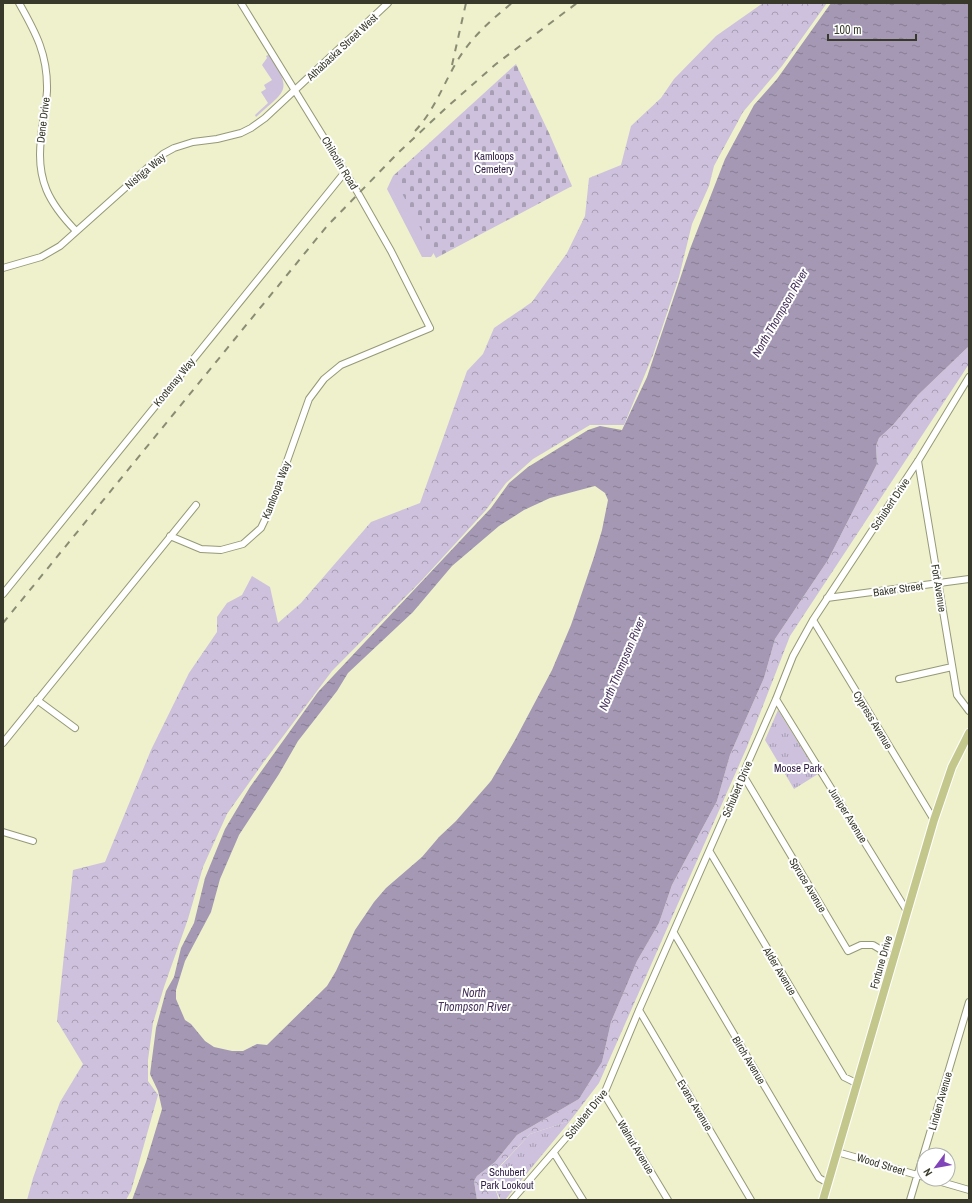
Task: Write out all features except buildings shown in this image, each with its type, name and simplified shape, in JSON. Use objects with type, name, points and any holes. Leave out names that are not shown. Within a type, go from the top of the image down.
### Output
[{"type":"main road","name":"Fortune Drive","points":[[823,1200],[934,820],[952,767],[969,733]]},
{"type":"street","name":"Dene Drive","points":[[19,3],[40,43],[45,64],[47,91],[39,155],[42,177],[52,204],[76,231]]},
{"type":"street","name":"Chilcotin Road","points":[[241,3],[345,172],[391,251],[430,328]]},
{"type":"street","name":"Athabaska Street West","points":[[295,90],[388,3]]},
{"type":"street","name":"Nishga Way","points":[[3,268],[41,256],[60,246],[163,154],[186,144],[229,137],[252,128],[295,90]]},
{"type":"street","name":"Kootenay Way","points":[[3,594],[345,172]]},
{"type":"street","name":"Kamloopa Way","points":[[170,536],[201,549],[221,550],[243,544],[261,528],[270,509],[309,399],[324,379],[341,365],[430,328]]},
{"type":"street","name":"Schubert Drive","points":[[512,1200],[604,1094],[639,1010],[710,852],[793,656],[813,620],[918,461],[969,377]]},
{"type":"street","name":"Fort Avenue","points":[[918,461],[957,695],[969,711]]},
{"type":"street","points":[[3,743],[196,505]]},
{"type":"street","name":"Baker Street","points":[[827,598],[969,579]]},
{"type":"street","name":"Cypress Avenue","points":[[813,620],[934,820]]},
{"type":"street","points":[[899,679],[952,668]]},
{"type":"street","name":"Juniper Avenue","points":[[776,699],[907,910]]},
{"type":"street","points":[[37,700],[75,728]]},
{"type":"street","name":"Spruce Avenue","points":[[743,775],[848,951],[861,944],[873,945],[893,957]]},
{"type":"street","points":[[3,832],[33,841]]},
{"type":"street","name":"Alder Avenue","points":[[710,852],[844,1077],[856,1083]]},
{"type":"street","name":"Birch Avenue","points":[[674,933],[819,1178],[828,1183]]},
{"type":"street","name":"Linden Avenue","points":[[929,1147],[966,1020],[969,1002]]},
{"type":"street","name":"Evans Avenue","points":[[639,1010],[751,1200]]},
{"type":"street","name":"Walnut Avenue","points":[[604,1094],[668,1200]]},
{"type":"street","name":"Wood Street","points":[[837,1152],[916,1175]]},
{"type":"street","points":[[554,1153],[583,1200]]},
{"type":"street","points":[[956,1186],[969,1190]]},
{"type":"street","name":"Linden Avenue","points":[[910,1200],[916,1187]]},
{"type":"green space","points":[[763,3],[827,3],[782,66],[743,112],[714,166],[709,186],[692,224],[679,277],[653,355],[624,425],[590,425],[533,459],[506,483],[486,510],[422,580],[332,671],[227,814],[203,867],[188,919],[153,1023],[148,1060],[148,1081],[158,1095],[131,1191],[126,1200],[27,1200],[33,1178],[60,1102],[83,1064],[57,1021],[73,870],[105,862],[151,750],[189,673],[217,632],[217,617],[227,603],[242,595],[252,576],[270,587],[278,623],[301,603],[371,522],[420,503],[467,371],[483,354],[494,328],[532,302],[567,253],[585,216],[589,178],[621,165],[631,126],[661,98],[674,79],[716,36]]},
{"type":"green space","points":[[270,54],[281,76],[283,89],[280,95],[256,117],[255,115],[268,103],[261,92],[266,89],[264,85],[272,80],[262,65],[267,58],[266,56]]},
{"type":"green space","name":"Kamloops Cemetery","points":[[516,64],[549,133],[572,186],[436,258],[393,176]]},
{"type":"green space","points":[[407,174],[435,251],[431,257],[422,257],[387,189],[393,176]]},
{"type":"green space","points":[[969,346],[969,364],[790,636],[747,747],[599,1083],[570,1121],[530,1134],[484,1183],[488,1192],[494,1185],[499,1200],[477,1200],[474,1181],[477,1176],[495,1162],[517,1135],[579,1099],[602,1062],[611,1022],[637,961],[659,923],[672,885],[717,801],[730,755],[764,678],[775,639],[828,560],[877,464],[876,446],[879,438],[893,425],[918,395]]},
{"type":"green space","name":"Moose Park","points":[[778,710],[818,774],[794,789],[765,740]]},
{"type":"green space","name":"Schubert Park Lookout","points":[[570,1121],[505,1200],[500,1199],[494,1185],[488,1193],[484,1183],[487,1175],[498,1169],[530,1134]]},
{"type":"water","name":"North Thompson River","points":[[831,3],[969,3],[969,346],[918,395],[893,425],[879,438],[876,446],[877,464],[828,560],[775,639],[764,678],[730,755],[717,801],[672,885],[659,923],[637,961],[611,1022],[602,1062],[579,1099],[517,1135],[495,1162],[477,1176],[474,1181],[477,1200],[132,1200],[146,1162],[162,1109],[158,1091],[150,1074],[156,1028],[166,991],[174,977],[181,948],[194,923],[205,878],[225,829],[250,787],[318,692],[491,508],[509,483],[528,467],[588,430],[600,426],[622,430],[647,377],[690,249],[725,159],[754,105],[777,79]],"holes":[[[595,486],[605,493],[608,500],[602,530],[571,625],[552,670],[515,740],[491,781],[422,857],[386,888],[374,902],[355,930],[336,971],[327,986],[267,1045],[257,1044],[243,1051],[232,1051],[214,1047],[205,1041],[191,1024],[185,1020],[176,999],[176,990],[185,961],[211,912],[220,879],[239,835],[279,774],[298,741],[337,691],[348,673],[413,612],[452,566],[499,526],[524,510],[550,498]]]},
{"type":"railway","points":[[452,65],[466,3]]},
{"type":"railway","points":[[415,131],[428,114],[459,58],[470,42],[483,28],[512,3]]},
{"type":"railway","points":[[3,623],[327,226],[397,154],[447,107],[496,64],[577,3]]}]
